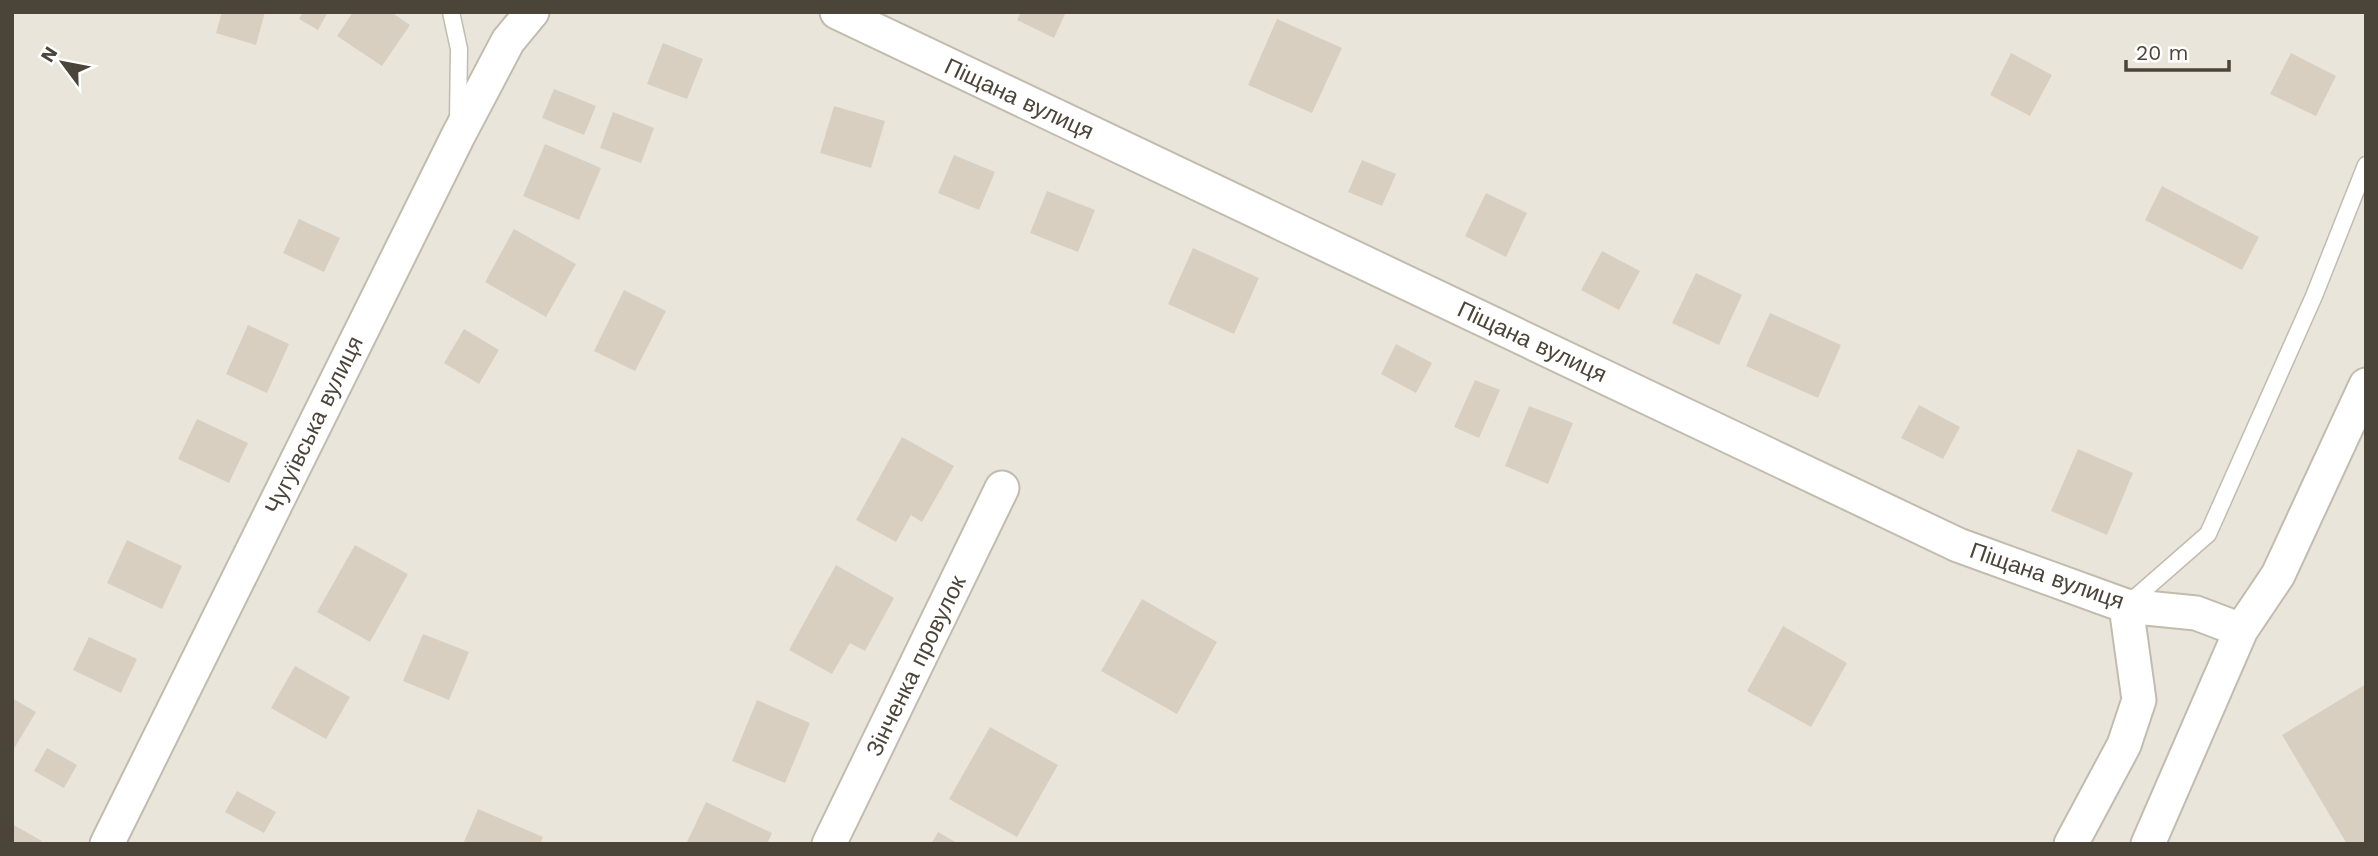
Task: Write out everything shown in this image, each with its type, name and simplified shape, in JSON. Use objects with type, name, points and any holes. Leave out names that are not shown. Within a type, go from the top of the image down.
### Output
[{"type":"street","name":"Чугуївська вулиця","points":[[107,844],[458,136],[508,41],[532,12]]},
{"type":"street","name":"Піщана вулиця","points":[[837,12],[1958,545],[2126,606],[2196,613],[2241,630]]},
{"type":"street","points":[[2148,844],[2241,630],[2277,576],[2366,385]]},
{"type":"street","name":"Зінченка провулок","points":[[830,844],[1002,488]]},
{"type":"street","points":[[2071,844],[2124,745],[2139,700],[2126,606]]},
{"type":"lane","points":[[451,12],[459,50],[458,136]]},
{"type":"lane","points":[[2126,606],[2208,534],[2314,296],[2366,165]]},
{"type":"shaded area","points":[[12,12],[2366,12],[2366,844],[12,844]]},
{"type":"building","points":[[222,12],[265,12],[256,45],[216,33]]},
{"type":"building","points":[[303,12],[328,12],[318,30],[299,19]]},
{"type":"building","points":[[353,12],[391,12],[410,25],[382,66],[337,36]]},
{"type":"building","points":[[1021,12],[1066,12],[1054,38],[1017,20]]},
{"type":"building","points":[[1277,19],[1342,48],[1312,113],[1248,85]]},
{"type":"building","points":[[663,43],[703,59],[687,99],[647,84]]},
{"type":"building","points":[[2011,53],[2052,75],[2030,116],[1990,95]]},
{"type":"building","points":[[2291,53],[2336,76],[2316,116],[2270,94]]},
{"type":"building","points":[[554,89],[596,106],[584,135],[542,118]]},
{"type":"building","points":[[834,106],[885,121],[871,168],[820,153]]},
{"type":"building","points":[[613,112],[654,128],[641,163],[600,148]]},
{"type":"building","points":[[545,144],[601,168],[579,220],[523,196]]},
{"type":"building","points":[[954,155],[995,172],[979,210],[938,193]]},
{"type":"building","points":[[1362,160],[1396,174],[1382,206],[1348,192]]},
{"type":"building","points":[[2162,186],[2259,237],[2242,270],[2145,220]]},
{"type":"building","points":[[1047,191],[1095,210],[1078,252],[1030,233]]},
{"type":"building","points":[[1486,193],[1527,213],[1506,257],[1465,236]]},
{"type":"building","points":[[299,219],[340,238],[324,272],[283,253]]},
{"type":"building","points":[[514,229],[576,264],[546,317],[485,282]]},
{"type":"building","points":[[1193,248],[1259,278],[1234,334],[1168,304]]},
{"type":"building","points":[[1602,251],[1640,271],[1619,310],[1581,290]]},
{"type":"building","points":[[1696,273],[1742,295],[1719,345],[1672,323]]},
{"type":"building","points":[[624,290],[666,311],[635,371],[594,351]]},
{"type":"building","points":[[1770,313],[1841,345],[1818,398],[1746,366]]},
{"type":"building","points":[[248,325],[289,344],[267,393],[226,374]]},
{"type":"building","points":[[464,329],[499,350],[479,384],[444,363]]},
{"type":"building","points":[[1396,344],[1432,363],[1416,393],[1381,374]]},
{"type":"building","points":[[1475,380],[1500,390],[1479,438],[1454,427]]},
{"type":"building","points":[[1919,405],[1960,427],[1943,459],[1901,438]]},
{"type":"building","points":[[1529,406],[1573,423],[1548,484],[1505,466]]},
{"type":"building","points":[[197,419],[248,443],[229,483],[178,459]]},
{"type":"building","points":[[902,437],[954,466],[922,522],[911,515],[896,542],[856,520]]},
{"type":"building","points":[[2078,449],[2133,473],[2107,535],[2051,511]]},
{"type":"building","points":[[127,540],[182,566],[162,609],[107,583]]},
{"type":"building","points":[[355,545],[408,574],[370,642],[317,612]]},
{"type":"building","points":[[836,565],[894,598],[865,651],[850,643],[832,674],[789,650]]},
{"type":"building","points":[[1142,599],[1217,642],[1177,714],[1101,671]]},
{"type":"building","points":[[1783,626],[1847,663],[1811,727],[1747,691]]},
{"type":"building","points":[[423,634],[469,652],[449,700],[403,681]]},
{"type":"building","points":[[89,637],[137,659],[121,693],[73,670]]},
{"type":"building","points":[[295,666],[350,697],[326,739],[271,708]]},
{"type":"building","points":[[2366,684],[2366,844],[2347,844],[2282,735]]},
{"type":"building","points":[[12,698],[36,712],[12,752]]},
{"type":"building","points":[[757,700],[810,723],[785,783],[732,761]]},
{"type":"building","points":[[990,727],[1058,765],[1017,837],[949,799]]},
{"type":"building","points":[[47,748],[77,765],[64,788],[34,771]]},
{"type":"building","points":[[237,791],[276,812],[264,833],[225,812]]},
{"type":"building","points":[[706,802],[772,833],[767,844],[686,844]]},
{"type":"building","points":[[478,809],[543,837],[540,844],[463,844]]},
{"type":"building","points":[[12,824],[42,841],[40,844],[12,844]]},
{"type":"building","points":[[938,832],[959,844],[931,844]]}]
